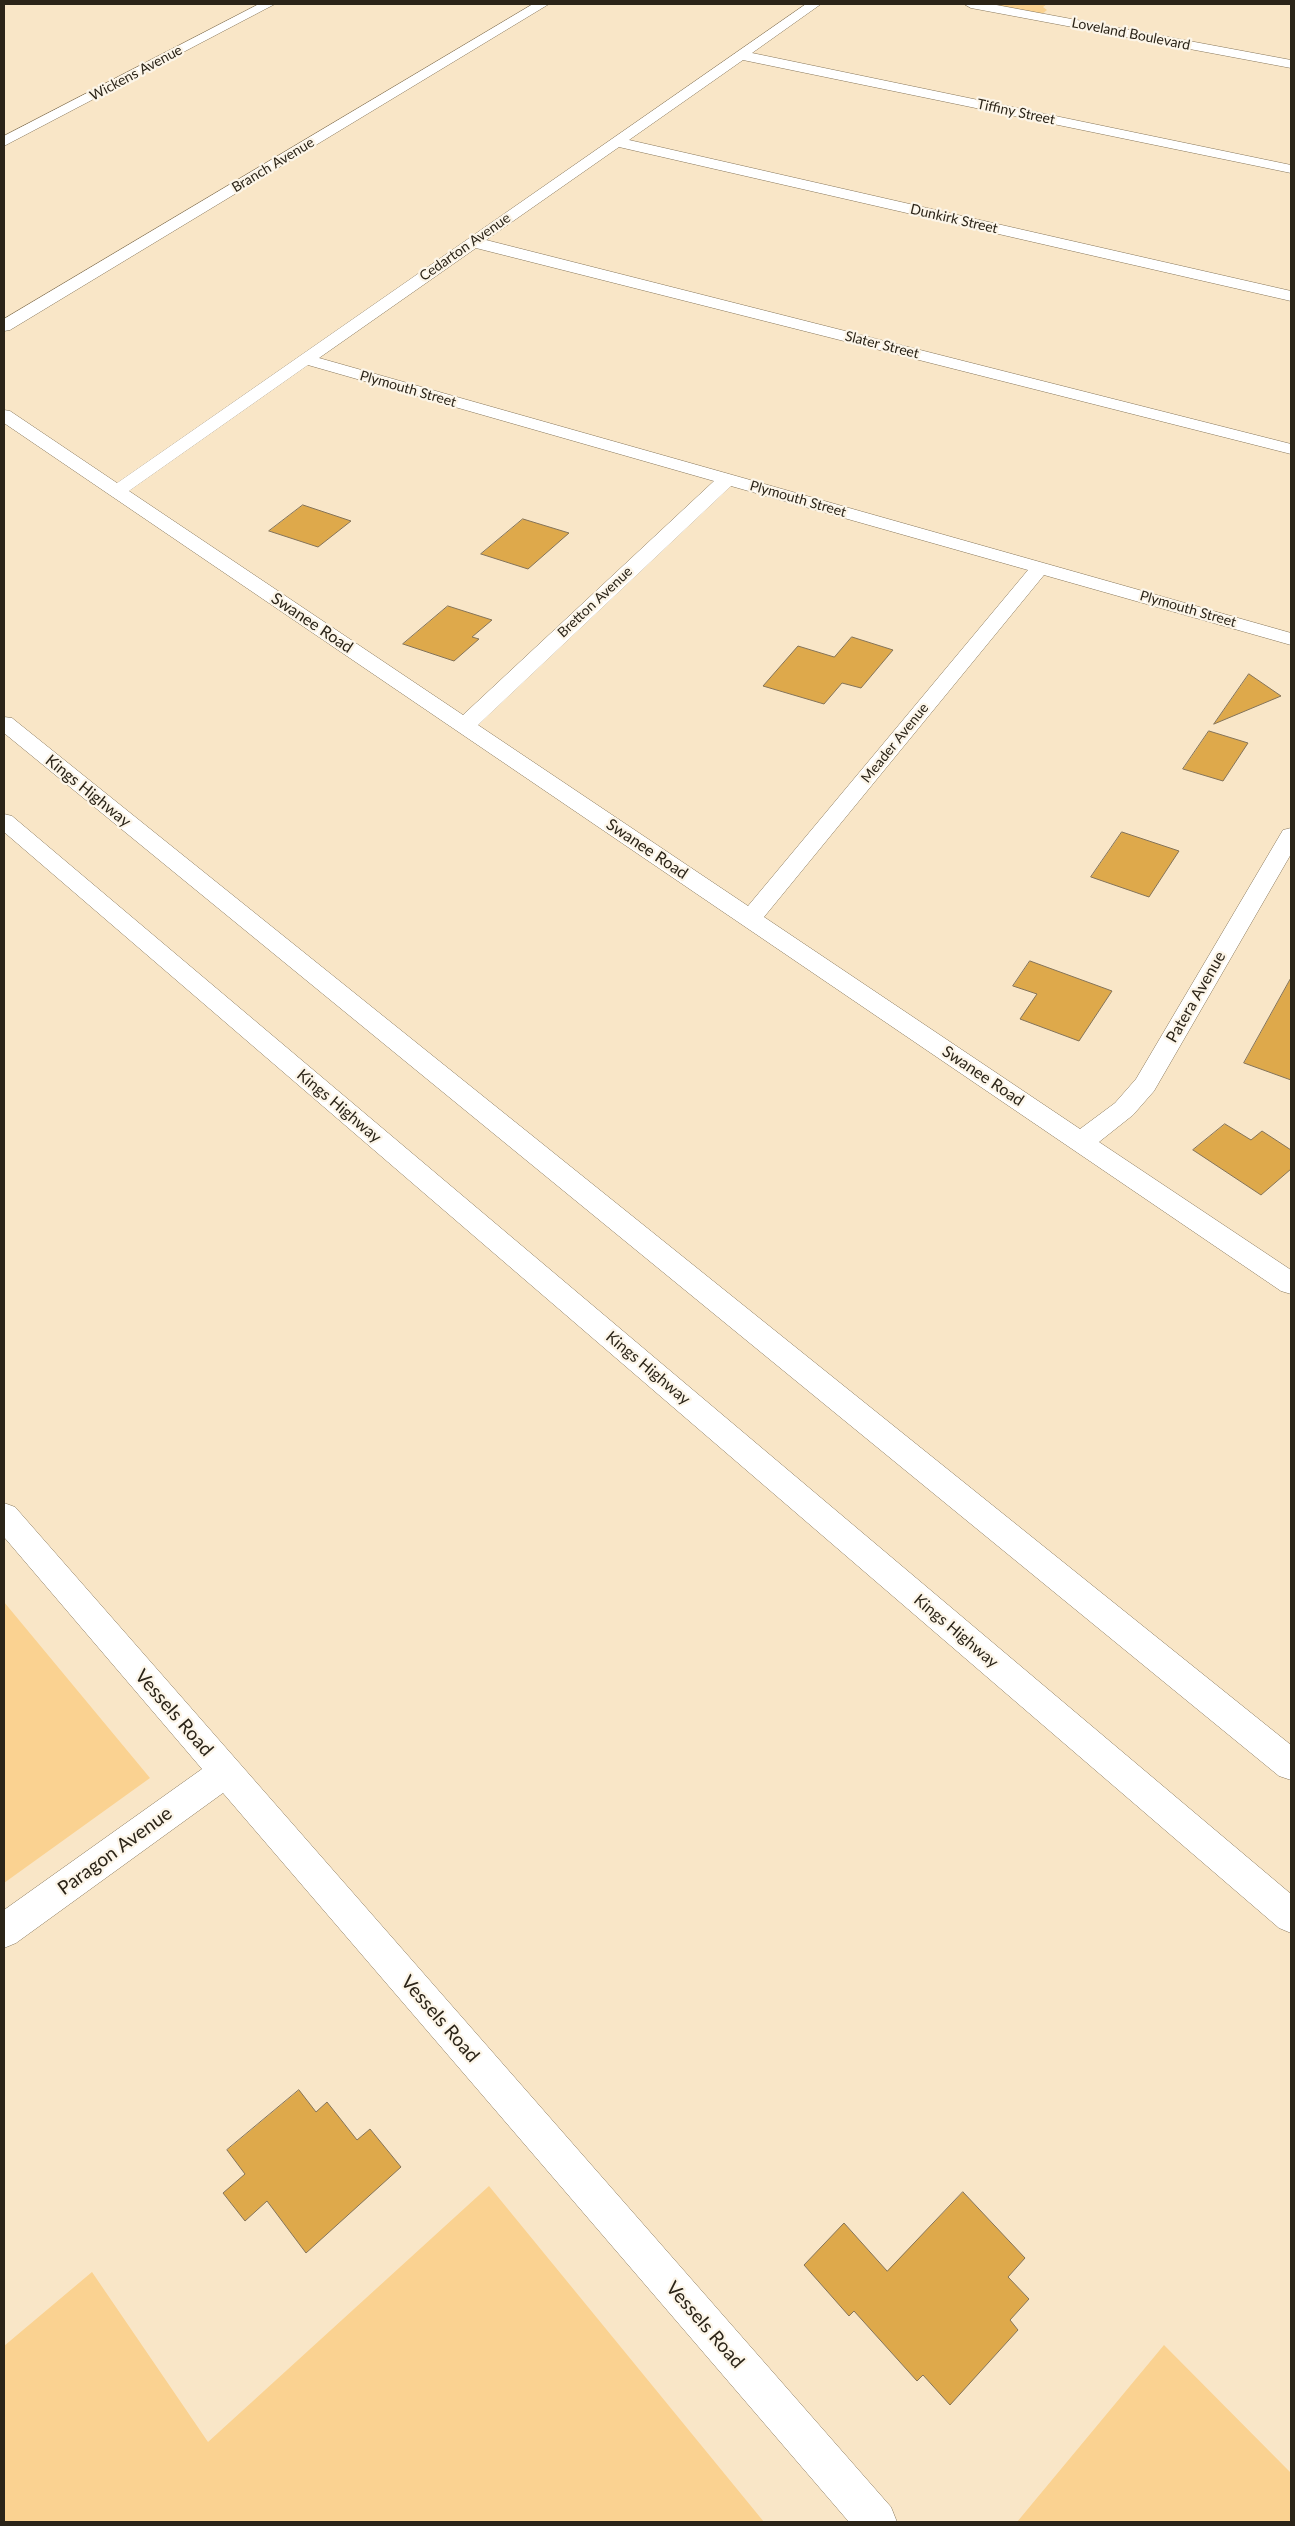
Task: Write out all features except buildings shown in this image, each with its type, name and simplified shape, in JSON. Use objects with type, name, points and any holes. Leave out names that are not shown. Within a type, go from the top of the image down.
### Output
[{"type":"street","name":"Wickens Avenue","points":[[4,142],[268,4]]},
{"type":"street","name":"Branch Avenue","points":[[4,326],[542,4]]},
{"type":"street","name":"Cedarton Avenue","points":[[117,491],[814,4]]},
{"type":"street","name":"Loveland Boulevard","points":[[971,4],[1291,64]]},
{"type":"street","name":"Tiffiny Street","points":[[741,55],[1291,170]]},
{"type":"street","name":"Dunkirk Street","points":[[617,142],[1291,296]]},
{"type":"street","name":"Slater Street","points":[[473,242],[1291,449]]},
{"type":"street","name":"Plymouth Street","points":[[305,360],[1291,639]]},
{"type":"street","name":"Swanee Road","points":[[4,415],[1291,1284]]},
{"type":"street","name":"Bretton Avenue","points":[[464,726],[727,479]]},
{"type":"street","name":"Meader Avenue","points":[[750,919],[1040,568]]},
{"type":"street","name":"Kings Highway","points":[[4,723],[1291,1765]]},
{"type":"street","name":"Kings Highway","points":[[4,821],[1291,1916]]},
{"type":"street","name":"Patera Avenue","points":[[1081,1142],[1124,1109],[1145,1085],[1291,835]]},
{"type":"street","name":"Vessels Road","points":[[4,1516],[876,2522]]},
{"type":"street","name":"Paragon Avenue","points":[[4,1931],[225,1772]]},
{"type":"shaded area","points":[[989,4],[1047,4],[1043,7],[1047,10],[1042,14]]},
{"type":"shaded area","points":[[4,1602],[150,1778],[4,1883]]},
{"type":"shaded area","points":[[489,2186],[764,2522],[4,2522],[4,2346],[92,2272],[208,2442]]},
{"type":"shaded area","points":[[1164,2345],[1291,2473],[1291,2522],[1017,2522]]}]
